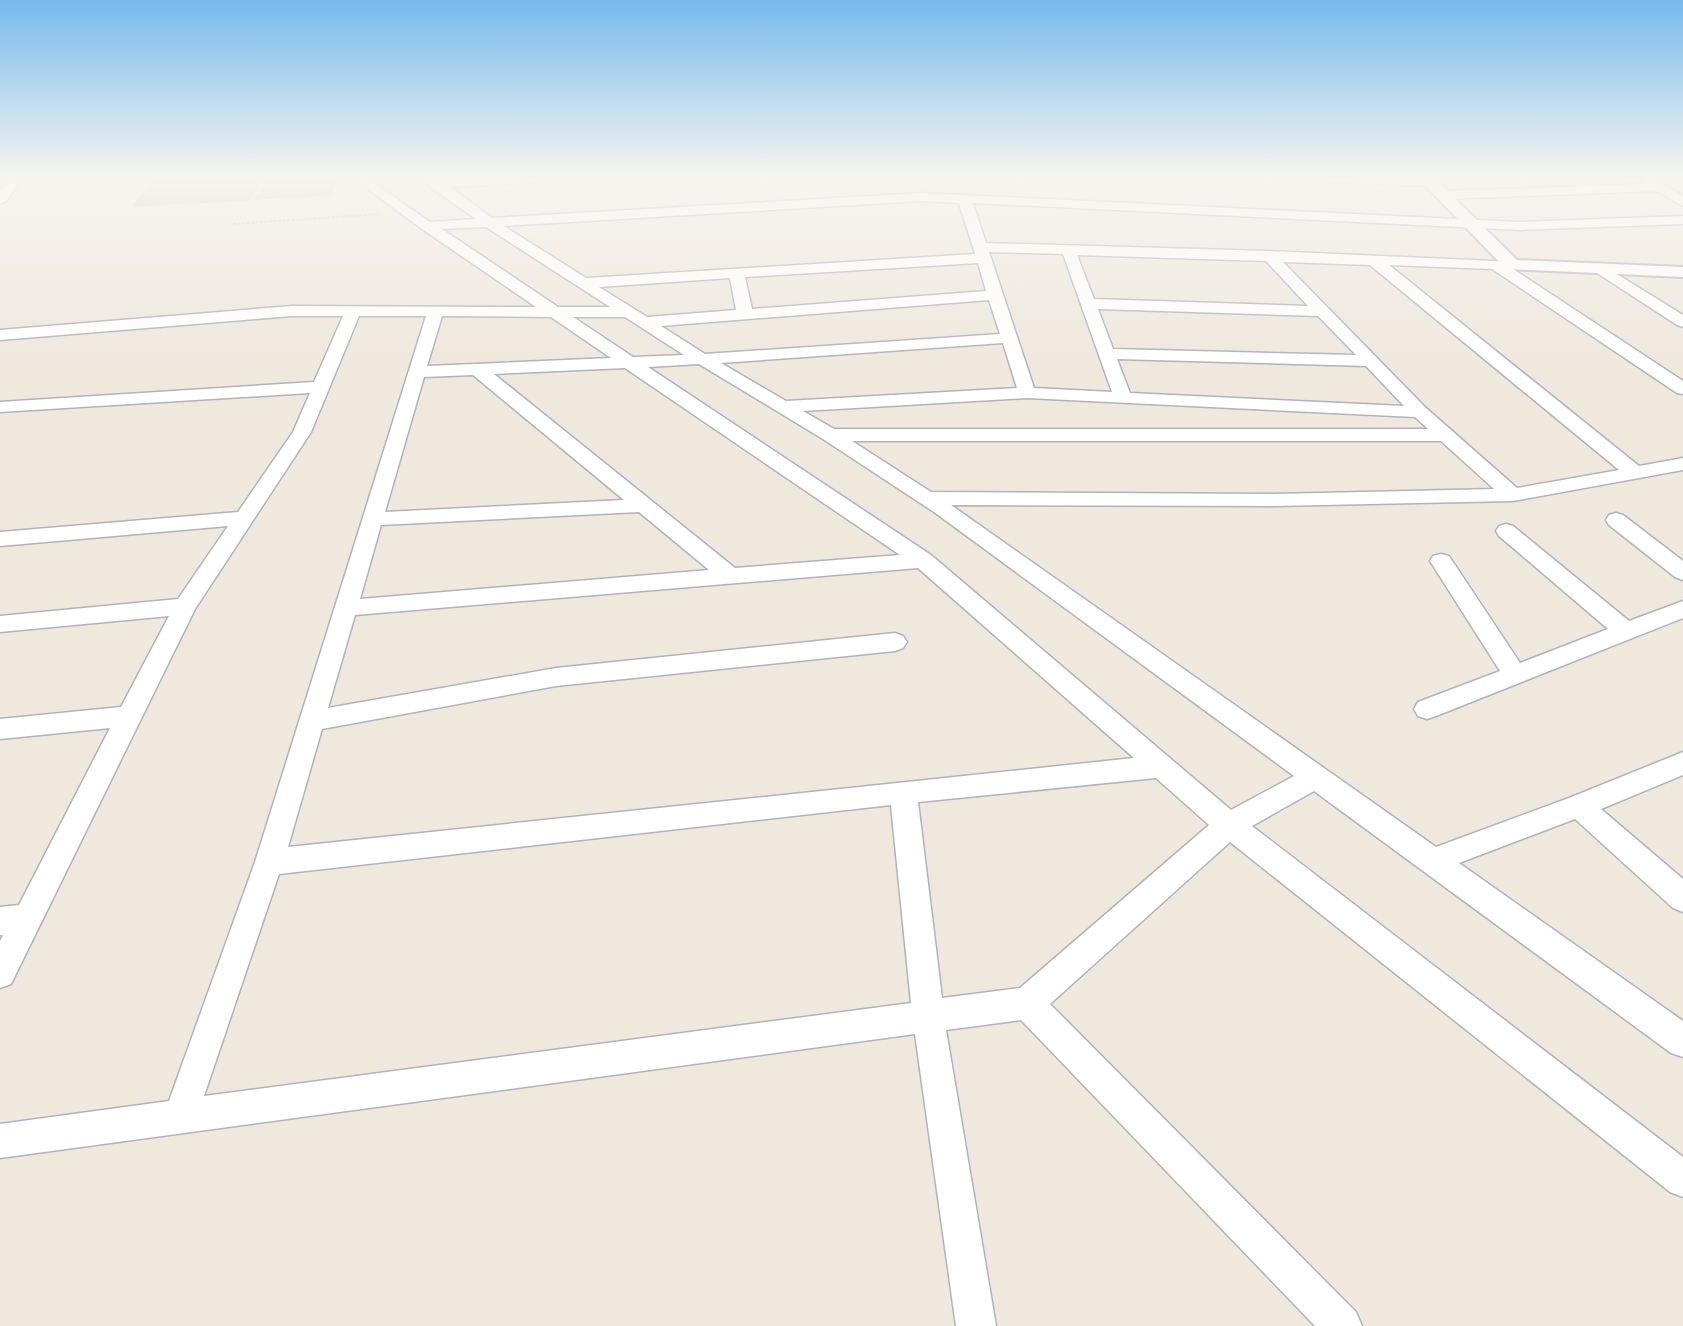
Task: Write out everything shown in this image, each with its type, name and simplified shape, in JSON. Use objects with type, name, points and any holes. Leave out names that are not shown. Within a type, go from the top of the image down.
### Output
[{"type":"street","points":[[448,240],[923,560],[1229,825],[1683,1179]]},
{"type":"street","points":[[518,240],[702,359],[830,435],[927,498],[1683,1041]]},
{"type":"street","points":[[978,240],[1027,393]]},
{"type":"street","points":[[1485,240],[1504,265],[1682,388]]},
{"type":"street","points":[[584,283],[982,252],[1068,249],[1683,272]]},
{"type":"street","points":[[1068,249],[1123,398]]},
{"type":"street","points":[[1268,255],[1420,412],[1514,495]]},
{"type":"street","points":[[1373,260],[1634,472]]},
{"type":"street","points":[[1599,268],[1682,321]]},
{"type":"street","points":[[736,272],[745,314]]},
{"type":"street","points":[[0,335],[292,311],[637,317],[745,314],[996,295]]},
{"type":"street","points":[[1088,304],[1322,311]]},
{"type":"street","points":[[0,974],[14,920],[130,716],[185,606],[302,432],[353,312]]},
{"type":"street","points":[[180,1118],[269,862],[435,312]]},
{"type":"street","points":[[416,372],[702,359],[1009,338]]},
{"type":"street","points":[[1107,354],[1370,361]]},
{"type":"street","points":[[477,369],[732,577]]},
{"type":"street","points":[[0,407],[321,387]]},
{"type":"street","points":[[783,407],[1027,393],[1420,412]]},
{"type":"street","points":[[830,435],[1447,435]]},
{"type":"street","points":[[927,498],[1275,500],[1514,495],[1683,464]]},
{"type":"street","points":[[372,519],[645,504]]},
{"type":"street","points":[[0,539],[246,518]]},
{"type":"street","points":[[1616,520],[1683,572]]},
{"type":"street","points":[[1506,531],[1627,632]]},
{"type":"street","points":[[346,608],[923,560]]},
{"type":"street","points":[[1441,561],[1515,675]]},
{"type":"street","points":[[0,624],[185,606]]},
{"type":"street","points":[[1427,709],[1683,609]]},
{"type":"street","points":[[312,721],[556,677],[895,642]]},
{"type":"street","points":[[0,729],[130,716]]},
{"type":"street","points":[[1432,861],[1682,765]]},
{"type":"street","points":[[269,862],[903,792],[1162,766]]},
{"type":"street","points":[[0,1141],[1027,1003],[1229,825],[1316,777]]},
{"type":"street","points":[[903,792],[928,1016],[976,1326]]},
{"type":"street","points":[[1579,806],[1683,898]]},
{"type":"street","points":[[1027,1003],[1341,1326]]}]
